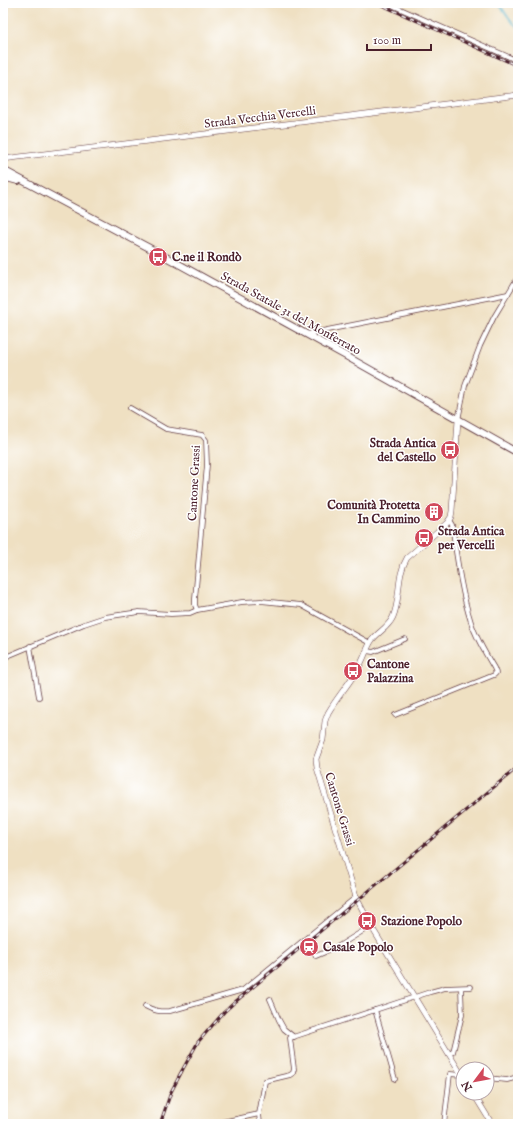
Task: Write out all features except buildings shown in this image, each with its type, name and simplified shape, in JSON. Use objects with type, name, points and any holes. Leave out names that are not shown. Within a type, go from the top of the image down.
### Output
[{"type":"main road","name":"Strada Statale 31 del Monferrato","points":[[4,172],[31,184],[306,334],[518,453]]},
{"type":"street","points":[[387,3],[518,61]]},
{"type":"street","name":"Strada Vecchia Vercelli","points":[[4,159],[518,96]]},
{"type":"street","points":[[395,715],[496,673],[476,635],[471,622],[462,589],[452,525],[449,520],[452,511],[458,420],[465,386],[480,346],[494,317],[518,277]]},
{"type":"street","points":[[306,334],[508,294]]},
{"type":"street","name":"Cantone Grassi","points":[[130,408],[166,429],[202,435],[206,440],[207,465],[194,599],[197,610]]},
{"type":"street","name":"Cantone Grassi","points":[[449,520],[408,558],[405,563],[401,575],[394,616],[389,625],[370,643],[359,668],[328,713],[325,721],[323,740],[316,763],[357,898],[371,926],[455,1064]]},
{"type":"street","points":[[3,658],[105,616],[139,612],[171,614],[190,613],[197,610],[242,602],[261,601],[301,605],[370,643]]},
{"type":"street","points":[[367,651],[373,652],[405,639]]},
{"type":"street","points":[[30,646],[39,697]]},
{"type":"street","points":[[146,1006],[153,1010],[163,1012],[170,1011],[243,990],[357,898]]},
{"type":"street","points":[[314,952],[316,956],[337,947],[371,926]]},
{"type":"street","points":[[260,1124],[259,1114],[265,1081],[293,1073],[294,1069],[290,1038],[445,988],[472,987]]},
{"type":"street","points":[[449,1054],[453,1052],[462,1015],[461,988]]},
{"type":"street","points":[[270,999],[284,1029],[294,1036]]},
{"type":"street","points":[[375,1010],[395,1079]]},
{"type":"street","points":[[444,1124],[450,1074],[455,1075]]},
{"type":"street","points":[[495,1079],[507,1080],[518,1077]]},
{"type":"street","points":[[478,1101],[492,1124]]},
{"type":"street","points":[[213,1124],[259,1114]]},
{"type":"waterway","points":[[498,3],[513,23],[518,27]]},
{"type":"railway","points":[[377,3],[518,66]]},
{"type":"railway","points":[[179,1076],[198,1042],[224,1012],[518,767]]},
{"type":"railway","points":[[160,1124],[171,1092],[182,1071]]},
{"type":"place","name":"C.ne il Rondò","points":[[158,257]]},
{"type":"place","name":"Strada Antica del Castello","points":[[450,450]]},
{"type":"place","name":"Comunità Protetta In Cammino","points":[[434,512]]},
{"type":"place","name":"Strada Antica per Vercelli","points":[[424,538]]},
{"type":"place","name":"Cantone Palazzina","points":[[353,671]]},
{"type":"place","name":"Stazione Popolo","points":[[367,921]]},
{"type":"place","name":"Casale Popolo","points":[[309,947]]}]
